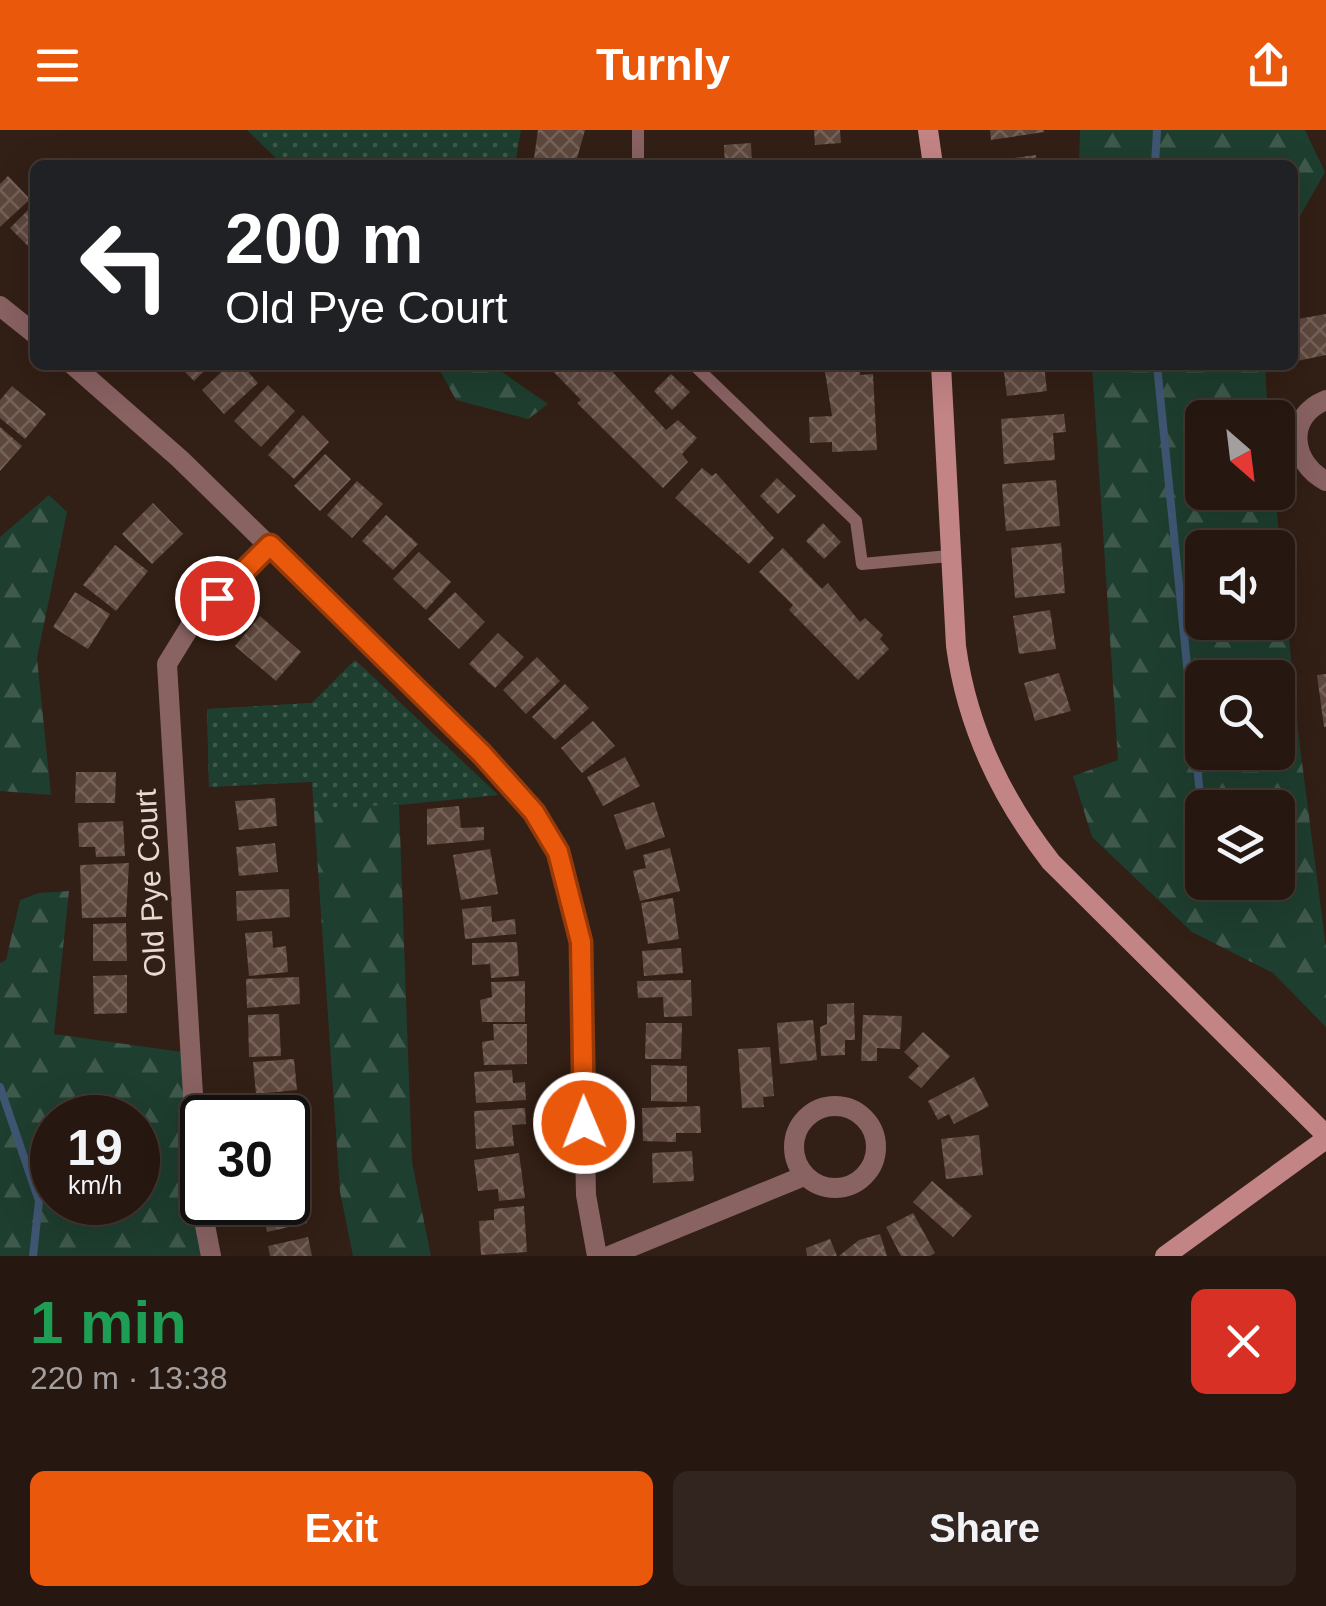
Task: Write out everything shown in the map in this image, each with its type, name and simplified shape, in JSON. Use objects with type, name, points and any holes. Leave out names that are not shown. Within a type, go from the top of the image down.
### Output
[{"type":"street","points":[[928,130],[932,160]]},
{"type":"street","points":[[0,306],[30,330]]},
{"type":"street","points":[[79,370],[123,405],[270,545],[482,754],[534,812],[558,852],[581,942],[586,1195],[596,1256]]},
{"type":"street","points":[[942,370],[949,556],[961,684],[994,773],[1024,827],[1081,894],[1326,1137],[1165,1256]]},
{"type":"street","points":[[1326,400],[1308,410],[1296,436],[1303,464],[1326,481]]},
{"type":"street","name":"Old Pye Court","points":[[211,1256],[199,1194],[167,664],[191,625],[270,545]]},
{"type":"street","points":[[609,1256],[804,1176],[837,1188],[862,1178],[871,1167],[876,1141],[864,1117],[840,1106],[814,1111],[804,1119],[793,1144],[804,1176]]},
{"type":"lane","points":[[638,130],[638,160]]},
{"type":"lane","points":[[699,370],[856,521],[862,564],[949,556]]},
{"type":"green space","points":[[247,130],[521,130],[516,160],[278,160]]},
{"type":"green space","points":[[1080,130],[1305,130],[1325,172],[1298,219],[1298,160],[1079,160]]},
{"type":"green space","points":[[440,370],[499,370],[548,404],[528,419],[456,400]]},
{"type":"green space","points":[[1092,370],[1265,370],[1267,400],[1185,400],[1185,510],[1277,510],[1279,530],[1185,530],[1185,640],[1289,640],[1291,660],[1185,660],[1185,770],[1295,770],[1295,700],[1326,948],[1326,1027],[1273,973],[1192,932],[1092,837],[1073,776],[1118,760]]},
{"type":"green space","points":[[49,495],[67,512],[37,658],[51,795],[0,791],[0,537]]},
{"type":"green space","points":[[355,660],[498,795],[399,805],[412,1162],[431,1256],[353,1256],[340,1192],[312,782],[209,787],[207,709],[312,703]]},
{"type":"green space","points":[[355,660],[498,795],[314,811],[312,781],[209,787],[207,709],[312,703]]},
{"type":"green space","points":[[69,891],[54,1034],[189,1053],[193,1095],[180,1095],[180,1225],[207,1225],[210,1256],[0,1256],[0,963],[6,960],[20,900],[39,893]]},
{"type":"building","points":[[538,130],[585,130],[576,160],[534,160]]},
{"type":"building","points":[[814,130],[840,130],[841,143],[815,145]]},
{"type":"building","points":[[990,130],[1044,130],[1044,132],[991,140]]},
{"type":"building","points":[[751,143],[752,160],[725,160],[724,145]]},
{"type":"building","points":[[1036,155],[1036,160],[998,160]]},
{"type":"building","points":[[8,176],[30,199],[0,227],[0,184]]},
{"type":"building","points":[[30,208],[30,248],[10,228]]},
{"type":"building","points":[[1326,314],[1326,355],[1298,361],[1298,319]]},
{"type":"building","points":[[183,370],[205,370],[194,381]]},
{"type":"building","points":[[224,370],[246,370],[258,383],[224,414],[202,390]]},
{"type":"building","points":[[552,370],[611,370],[666,430],[678,420],[697,438],[682,454],[688,462],[663,488],[577,403],[581,400]]},
{"type":"building","points":[[860,370],[860,375],[873,374],[877,450],[832,452],[832,442],[810,443],[809,417],[832,416],[825,372]]},
{"type":"building","points":[[1004,370],[1045,370],[1047,391],[1007,396]]},
{"type":"building","points":[[671,374],[690,392],[672,410],[654,391]]},
{"type":"building","points":[[268,385],[295,411],[261,447],[234,421]]},
{"type":"building","points":[[12,386],[46,414],[25,439],[0,418],[0,400]]},
{"type":"building","points":[[1064,414],[1066,432],[1053,433],[1055,460],[1004,464],[1001,419]]},
{"type":"building","points":[[303,415],[329,442],[294,479],[268,455]]},
{"type":"building","points":[[0,427],[22,446],[0,471]]},
{"type":"building","points":[[325,454],[351,479],[320,511],[294,486]]},
{"type":"building","points":[[702,468],[712,476],[716,473],[774,538],[749,564],[675,498]]},
{"type":"building","points":[[777,478],[796,496],[778,514],[760,496]]},
{"type":"building","points":[[1056,480],[1060,526],[1006,531],[1002,484]]},
{"type":"building","points":[[357,481],[383,504],[352,538],[327,515]]},
{"type":"building","points":[[153,503],[183,534],[152,564],[122,534]]},
{"type":"building","points":[[386,515],[418,544],[393,570],[362,541]]},
{"type":"building","points":[[823,523],[841,542],[824,559],[806,541]]},
{"type":"building","points":[[1061,543],[1065,593],[1015,598],[1011,548]]},
{"type":"building","points":[[115,545],[148,571],[116,611],[83,585]]},
{"type":"building","points":[[783,548],[822,589],[828,583],[860,622],[865,618],[883,635],[880,639],[889,649],[858,680],[789,610],[793,605],[759,572]]},
{"type":"building","points":[[419,552],[451,582],[426,610],[393,579]]},
{"type":"building","points":[[75,592],[110,614],[88,649],[53,627]]},
{"type":"building","points":[[455,592],[485,622],[459,649],[428,619]]},
{"type":"building","points":[[1050,610],[1056,649],[1019,654],[1013,616]]},
{"type":"building","points":[[260,616],[301,652],[276,681],[235,646]]},
{"type":"building","points":[[498,633],[524,657],[495,688],[469,664]]},
{"type":"building","points":[[537,657],[560,681],[526,714],[503,690]]},
{"type":"building","points":[[1059,673],[1071,711],[1035,721],[1024,683]]},
{"type":"building","points":[[1326,674],[1326,727],[1324,727],[1317,675]]},
{"type":"building","points":[[565,684],[589,708],[555,740],[532,717]]},
{"type":"building","points":[[593,721],[615,746],[582,773],[561,748]]},
{"type":"building","points":[[625,757],[640,786],[603,806],[587,777]]},
{"type":"building","points":[[76,772],[116,772],[115,803],[75,803]]},
{"type":"building","points":[[275,798],[277,826],[239,830],[235,801]]},
{"type":"building","points":[[654,802],[665,837],[626,850],[614,815]]},
{"type":"building","points":[[459,806],[461,828],[484,827],[484,840],[427,845],[427,809]]},
{"type":"building","points":[[123,821],[125,856],[96,857],[95,847],[79,847],[78,823]]},
{"type":"building","points":[[275,843],[278,872],[239,876],[236,847]]},
{"type":"building","points":[[670,848],[680,891],[640,901],[633,871],[646,868],[643,855]]},
{"type":"building","points":[[490,849],[498,894],[461,900],[453,855]]},
{"type":"building","points":[[129,863],[126,917],[82,918],[80,865]]},
{"type":"building","points":[[289,889],[290,917],[237,921],[236,891]]},
{"type":"building","points":[[673,898],[679,939],[648,944],[641,903]]},
{"type":"building","points":[[491,906],[492,922],[515,919],[516,934],[465,939],[462,909]]},
{"type":"building","points":[[126,923],[127,961],[93,961],[93,924]]},
{"type":"building","points":[[272,931],[273,948],[286,946],[288,972],[249,976],[245,933]]},
{"type":"building","points":[[517,942],[519,976],[491,978],[490,964],[472,965],[472,943]]},
{"type":"building","points":[[681,948],[683,973],[644,976],[642,951]]},
{"type":"building","points":[[127,975],[127,1013],[94,1014],[93,976]]},
{"type":"building","points":[[299,977],[300,1004],[247,1008],[246,979]]},
{"type":"building","points":[[691,980],[692,1016],[664,1017],[663,997],[638,998],[637,981]]},
{"type":"building","points":[[525,981],[525,1022],[482,1022],[480,1000],[492,997],[491,982]]},
{"type":"building","points":[[854,1003],[855,1040],[845,1040],[845,1055],[821,1056],[820,1027],[827,1024],[827,1004]]},
{"type":"building","points":[[279,1014],[281,1056],[249,1057],[248,1015]]},
{"type":"building","points":[[863,1015],[902,1016],[900,1049],[877,1048],[877,1061],[861,1061]]},
{"type":"building","points":[[813,1020],[817,1060],[780,1064],[777,1023]]},
{"type":"building","points":[[646,1023],[682,1023],[681,1059],[645,1059]]},
{"type":"building","points":[[493,1024],[527,1024],[527,1064],[484,1065],[482,1042],[494,1040]]},
{"type":"building","points":[[923,1032],[950,1056],[921,1088],[908,1077],[919,1066],[904,1052]]},
{"type":"building","points":[[770,1047],[774,1096],[763,1097],[764,1107],[742,1108],[738,1049]]},
{"type":"building","points":[[294,1059],[297,1090],[256,1094],[253,1062]]},
{"type":"building","points":[[651,1065],[687,1066],[687,1102],[651,1101]]},
{"type":"building","points":[[512,1070],[513,1083],[525,1082],[526,1100],[476,1103],[474,1072]]},
{"type":"building","points":[[974,1077],[989,1106],[954,1124],[949,1114],[938,1120],[928,1101]]},
{"type":"building","points":[[700,1106],[701,1133],[676,1133],[676,1142],[643,1141],[642,1108]]},
{"type":"building","points":[[525,1108],[526,1124],[512,1125],[514,1146],[476,1149],[474,1111]]},
{"type":"building","points":[[979,1135],[983,1175],[946,1179],[941,1139]]},
{"type":"building","points":[[692,1151],[694,1181],[653,1183],[652,1153]]},
{"type":"building","points":[[519,1153],[525,1198],[499,1201],[498,1189],[478,1191],[474,1160]]},
{"type":"building","points":[[932,1181],[972,1216],[953,1237],[913,1202]]},
{"type":"building","points":[[524,1206],[527,1252],[481,1255],[479,1221],[494,1220],[494,1209]]},
{"type":"building","points":[[913,1213],[935,1253],[930,1256],[901,1256],[886,1227]]},
{"type":"building","points":[[266,1225],[298,1225],[267,1232]]},
{"type":"building","points":[[880,1234],[887,1256],[839,1256],[859,1240]]},
{"type":"building","points":[[308,1237],[312,1256],[270,1256],[268,1246]]},
{"type":"building","points":[[830,1239],[837,1256],[807,1256],[806,1248]]},
{"type":"waterway","points":[[1155,160],[1157,130]]},
{"type":"waterway","points":[[1158,370],[1200,790]]},
{"type":"waterway","points":[[0,1087],[39,1201],[33,1256]]},
{"type":"route","points":[[217,598],[270,545],[482,754],[534,812],[558,852],[581,942],[584,1123]]}]
